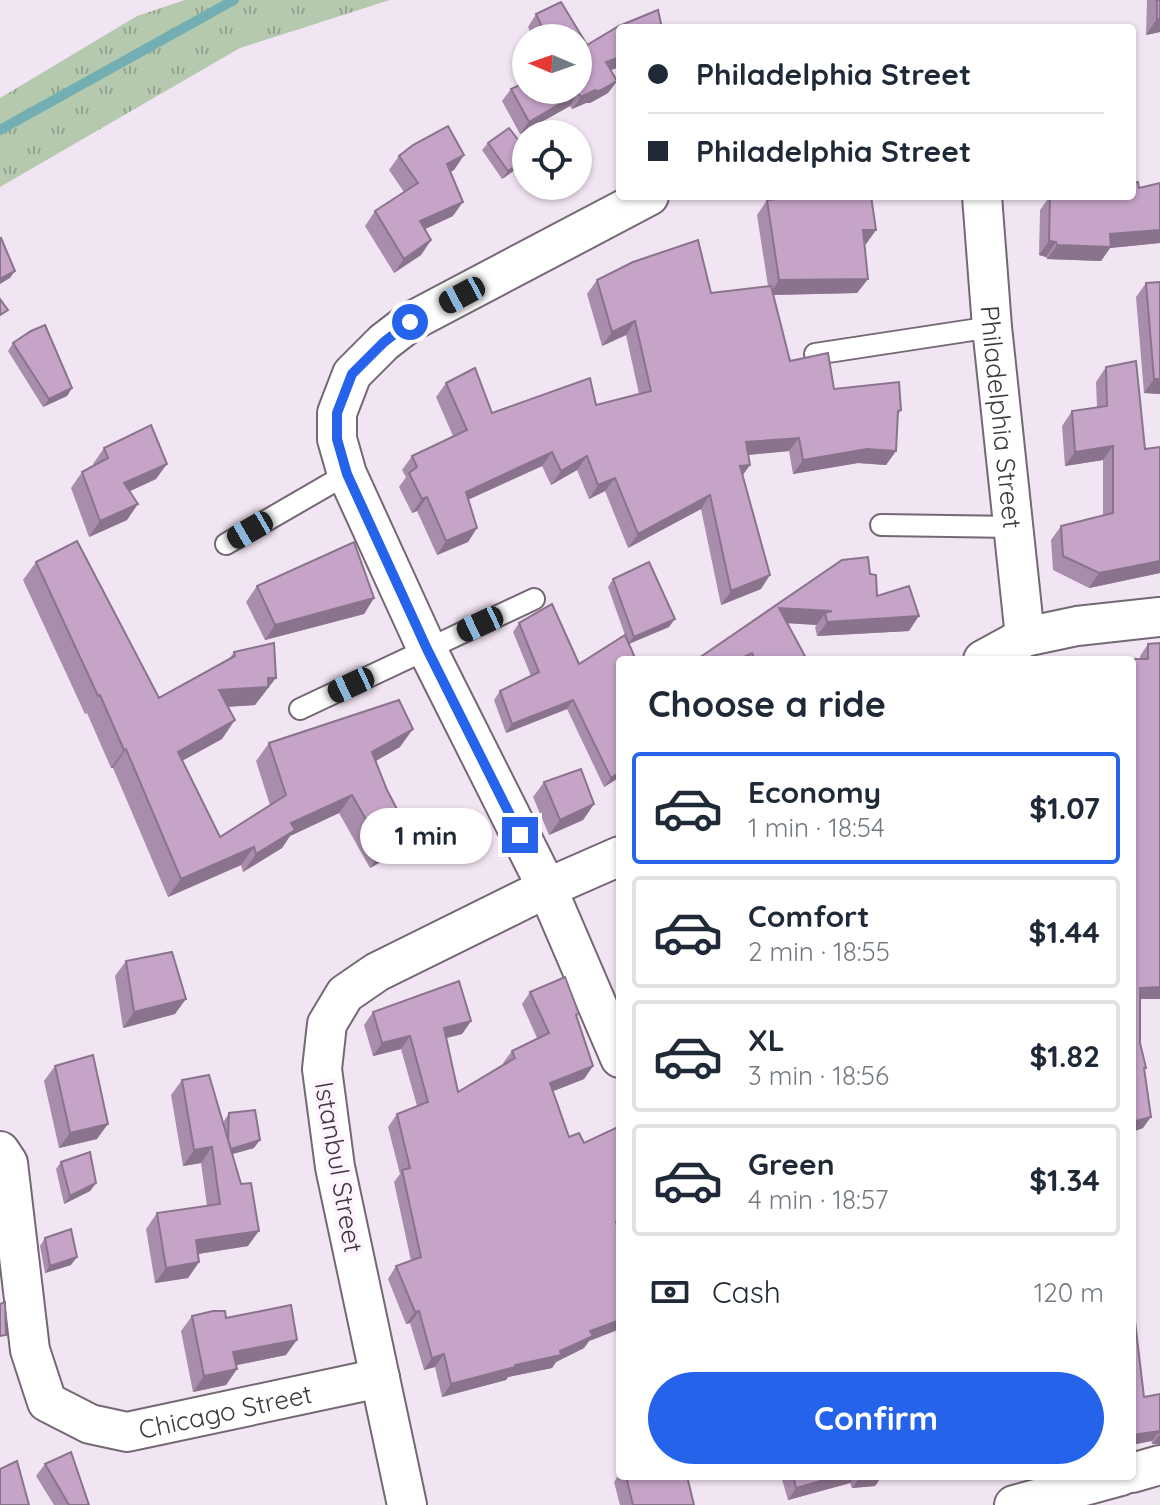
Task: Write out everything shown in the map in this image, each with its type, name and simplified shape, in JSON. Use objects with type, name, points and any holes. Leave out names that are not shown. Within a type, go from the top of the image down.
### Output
[{"type":"street","points":[[616,1049],[547,888],[427,649],[347,474],[337,439],[337,413],[352,374],[384,342],[410,322],[641,200]]},
{"type":"street","name":"Philadelphia Street","points":[[982,200],[992,327],[1025,637]]},
{"type":"street","points":[[990,656],[1025,637],[1077,626],[1160,617]]},
{"type":"street","name":"Istanbul Street","points":[[407,1505],[335,1167],[322,1069],[327,1024],[345,994],[377,972],[547,888],[616,858]]},
{"type":"street","name":"Chicago Street","points":[[0,1151],[8,1163],[30,1350],[47,1402],[90,1424],[127,1432],[380,1378]]},
{"type":"street","points":[[1136,1472],[1160,1465]]},
{"type":"street","points":[[1014,1505],[1106,1480]]},
{"type":"lane","points":[[815,354],[992,327]]},
{"type":"lane","points":[[226,544],[347,474]]},
{"type":"lane","points":[[881,525],[1015,527]]},
{"type":"lane","points":[[300,709],[534,599]]},
{"type":"green space","points":[[185,0],[390,0],[240,48],[0,187],[0,98],[137,16]]},
{"type":"building","points":[[1157,0],[1160,0],[1160,19],[1157,19]]},
{"type":"building","points":[[561,2],[574,24],[541,24],[536,14]]},
{"type":"building","points":[[658,10],[661,24],[624,24]]},
{"type":"building","points":[[616,28],[616,58],[606,62],[616,82],[599,91],[592,92],[592,42]]},
{"type":"building","points":[[519,104],[559,104],[532,120],[528,120]]},
{"type":"building","points":[[448,126],[464,155],[447,164],[463,202],[420,221],[431,240],[404,259],[375,211],[418,183],[399,156]]},
{"type":"building","points":[[509,128],[512,132],[512,168],[508,171],[488,143]]},
{"type":"building","points":[[1136,182],[1139,188],[1160,183],[1160,230],[1110,234],[1111,247],[1057,245],[1049,241],[1050,200],[1136,200]]},
{"type":"building","points":[[767,200],[872,200],[876,230],[863,230],[868,279],[779,280]]},
{"type":"building","points":[[0,239],[15,271],[0,279]]},
{"type":"building","points":[[698,240],[711,293],[771,286],[790,361],[828,353],[834,389],[899,382],[901,410],[898,411],[896,451],[867,449],[803,460],[799,438],[746,442],[750,465],[740,466],[770,575],[731,591],[710,495],[638,534],[615,478],[598,485],[587,456],[561,471],[552,452],[466,492],[477,528],[446,541],[427,497],[422,499],[409,473],[417,467],[412,456],[467,430],[446,383],[475,368],[492,413],[590,378],[596,405],[651,391],[635,321],[612,332],[597,280],[633,262]]},
{"type":"building","points":[[1160,282],[1160,379],[1154,379],[1146,283]]},
{"type":"building","points":[[0,299],[8,310],[0,315]]},
{"type":"building","points":[[45,325],[72,388],[49,399],[13,343]]},
{"type":"building","points":[[1136,361],[1145,449],[1160,447],[1160,561],[1099,573],[1063,556],[1061,526],[1113,513],[1113,446],[1075,452],[1072,411],[1107,406],[1106,367]]},
{"type":"building","points":[[151,425],[167,464],[124,483],[138,504],[100,521],[82,472],[108,458],[104,448]]},
{"type":"building","points":[[77,541],[159,698],[235,656],[234,652],[274,643],[276,678],[268,678],[268,687],[219,690],[235,720],[178,752],[220,837],[286,795],[269,743],[399,700],[413,729],[372,752],[410,834],[383,849],[352,795],[291,823],[295,830],[256,854],[254,847],[181,879],[126,749],[36,562]]},
{"type":"building","points":[[354,542],[374,598],[275,625],[257,586]]},
{"type":"building","points":[[868,557],[870,574],[876,575],[877,596],[909,586],[919,616],[827,622],[825,613],[832,611],[779,608],[805,656],[753,656],[752,653],[746,656],[702,656],[842,560]]},
{"type":"building","points":[[649,562],[675,619],[634,637],[613,579]]},
{"type":"building","points":[[552,604],[579,664],[625,635],[634,656],[616,656],[616,775],[611,778],[573,700],[512,724],[500,691],[539,672],[519,623]]},
{"type":"building","points":[[1160,643],[1160,987],[1140,988],[1140,1043],[1151,1117],[1136,1121],[1136,659],[1148,659],[1148,644]]},
{"type":"building","points":[[581,769],[594,804],[560,820],[544,782]]},
{"type":"building","points":[[172,952],[186,999],[134,1012],[126,961]]},
{"type":"building","points":[[565,977],[593,1066],[550,1083],[569,1137],[579,1133],[584,1143],[616,1128],[616,1321],[590,1331],[593,1336],[560,1351],[561,1355],[451,1384],[444,1354],[432,1358],[419,1311],[415,1312],[396,1266],[421,1257],[402,1170],[410,1168],[397,1114],[428,1102],[410,1036],[382,1043],[373,1012],[459,981],[471,1021],[444,1028],[458,1092],[515,1058],[512,1051],[549,1033],[530,992]]},
{"type":"building","points":[[93,1055],[108,1124],[70,1133],[55,1066]]},
{"type":"building","points":[[209,1075],[241,1184],[251,1183],[259,1231],[196,1240],[199,1262],[166,1268],[157,1213],[220,1204],[212,1147],[194,1150],[182,1080]]},
{"type":"building","points":[[255,1110],[260,1140],[231,1149],[228,1139],[229,1113]]},
{"type":"building","points":[[90,1152],[96,1183],[70,1196],[61,1162]]},
{"type":"building","points":[[71,1229],[77,1257],[50,1266],[45,1238]]},
{"type":"building","points":[[5,1302],[6,1335],[0,1336],[0,1304]]},
{"type":"building","points":[[291,1305],[297,1340],[233,1352],[237,1369],[204,1376],[192,1316],[225,1311],[226,1318]]},
{"type":"building","points":[[1136,1330],[1144,1397],[1160,1394],[1160,1431],[1136,1434]]},
{"type":"building","points":[[71,1452],[89,1505],[69,1505],[45,1464]]},
{"type":"building","points":[[17,1461],[29,1505],[0,1505],[0,1469]]},
{"type":"building","points":[[627,1480],[688,1480],[694,1505],[633,1505]]},
{"type":"building","points":[[794,1480],[824,1480],[796,1488]]},
{"type":"waterway","points":[[0,130],[234,0]]},
{"type":"route","points":[[410,322],[384,342],[352,374],[337,413],[337,439],[347,474],[427,649],[520,835]]}]
